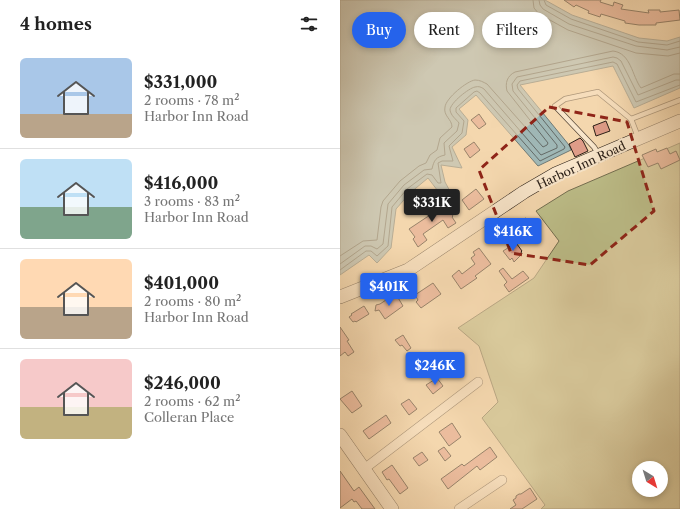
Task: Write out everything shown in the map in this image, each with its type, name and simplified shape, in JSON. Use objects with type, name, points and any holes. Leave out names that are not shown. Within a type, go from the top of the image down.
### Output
[{"type":"main road","name":"Harbor Inn Road","points":[[340,297],[408,270],[524,192],[555,174],[680,121]]},
{"type":"main road","points":[[340,435],[392,509]]},
{"type":"street","points":[[364,469],[478,382]]},
{"type":"street","points":[[459,509],[502,480]]},
{"type":"lane","points":[[599,155],[594,147],[555,106],[565,99],[598,92],[631,119],[639,138]]},
{"type":"lane","points":[[631,119],[680,100]]},
{"type":"highlighted area","points":[[549,107],[627,122],[654,211],[590,265],[511,253],[479,170]]},
{"type":"green space","points":[[680,143],[680,509],[541,509],[545,505],[482,418],[498,402],[479,346],[458,328],[534,278],[559,241],[536,211],[568,191]]},
{"type":"water","points":[[340,0],[545,0],[572,15],[639,38],[667,41],[680,37],[680,88],[634,108],[613,66],[520,85],[569,145],[571,150],[538,166],[476,95],[459,109],[468,120],[466,135],[452,147],[462,168],[441,165],[445,182],[451,193],[444,199],[428,178],[410,193],[396,209],[391,248],[377,263],[369,255],[340,275]]},
{"type":"building","points":[[564,0],[601,0],[600,2],[613,6],[614,2],[623,5],[621,9],[649,13],[648,10],[660,10],[660,12],[679,10],[680,20],[656,23],[656,25],[625,23],[625,21],[601,14],[600,17],[588,13],[589,11],[576,5],[574,7]]},
{"type":"building","points":[[479,114],[486,124],[479,129],[471,120]]},
{"type":"building","points":[[606,121],[610,131],[596,136],[593,126]]},
{"type":"building","points":[[580,138],[588,151],[575,157],[569,144]]},
{"type":"building","points":[[474,142],[480,150],[470,158],[464,149]]},
{"type":"building","points":[[667,148],[670,154],[676,151],[680,160],[661,169],[658,163],[648,167],[642,155],[656,149],[657,152]]},
{"type":"building","points":[[476,189],[484,199],[469,210],[462,200]]},
{"type":"building","points":[[442,201],[453,216],[452,217],[456,223],[448,228],[443,220],[423,234],[427,240],[418,247],[413,239],[415,237],[409,229],[436,211],[434,208]]},
{"type":"building","points":[[526,218],[531,225],[523,231],[518,223]]},
{"type":"building","points":[[514,240],[522,251],[522,254],[514,262],[512,258],[510,260],[503,251],[511,246],[510,244]]},
{"type":"building","points":[[479,248],[491,264],[475,276],[477,278],[461,289],[452,276],[459,270],[462,274],[475,264],[471,258],[475,255],[473,252]]},
{"type":"building","points":[[503,268],[512,279],[523,271],[529,278],[509,292],[504,285],[507,282],[499,271]]},
{"type":"building","points":[[433,283],[441,294],[421,308],[416,302],[418,300],[415,295]]},
{"type":"building","points":[[392,296],[394,298],[397,296],[403,306],[385,319],[379,310],[375,311],[376,305]]},
{"type":"building","points":[[364,306],[369,314],[356,322],[353,322],[349,317],[352,315],[351,314]]},
{"type":"building","points":[[340,327],[349,340],[347,341],[354,352],[348,356],[345,352],[340,356]]},
{"type":"building","points":[[403,335],[411,348],[407,351],[395,340]]},
{"type":"building","points":[[437,378],[443,386],[433,394],[426,385]]},
{"type":"building","points":[[352,391],[362,406],[352,413],[340,399]]},
{"type":"building","points":[[409,399],[417,409],[409,415],[401,404]]},
{"type":"building","points":[[386,415],[391,423],[369,439],[363,431]]},
{"type":"building","points":[[452,423],[461,437],[449,446],[439,432]]},
{"type":"building","points":[[444,447],[451,456],[445,461],[438,451]]},
{"type":"building","points":[[490,447],[497,457],[480,470],[477,466],[448,489],[441,479],[462,464],[464,466]]},
{"type":"building","points":[[422,452],[428,460],[419,466],[413,458]]},
{"type":"building","points":[[392,465],[408,488],[400,494],[382,472]]},
{"type":"building","points":[[340,471],[354,491],[359,487],[375,509],[362,509],[356,501],[354,502],[352,499],[340,508]]},
{"type":"building","points":[[530,488],[537,499],[522,509],[510,509],[516,505],[513,500],[516,496]]}]
